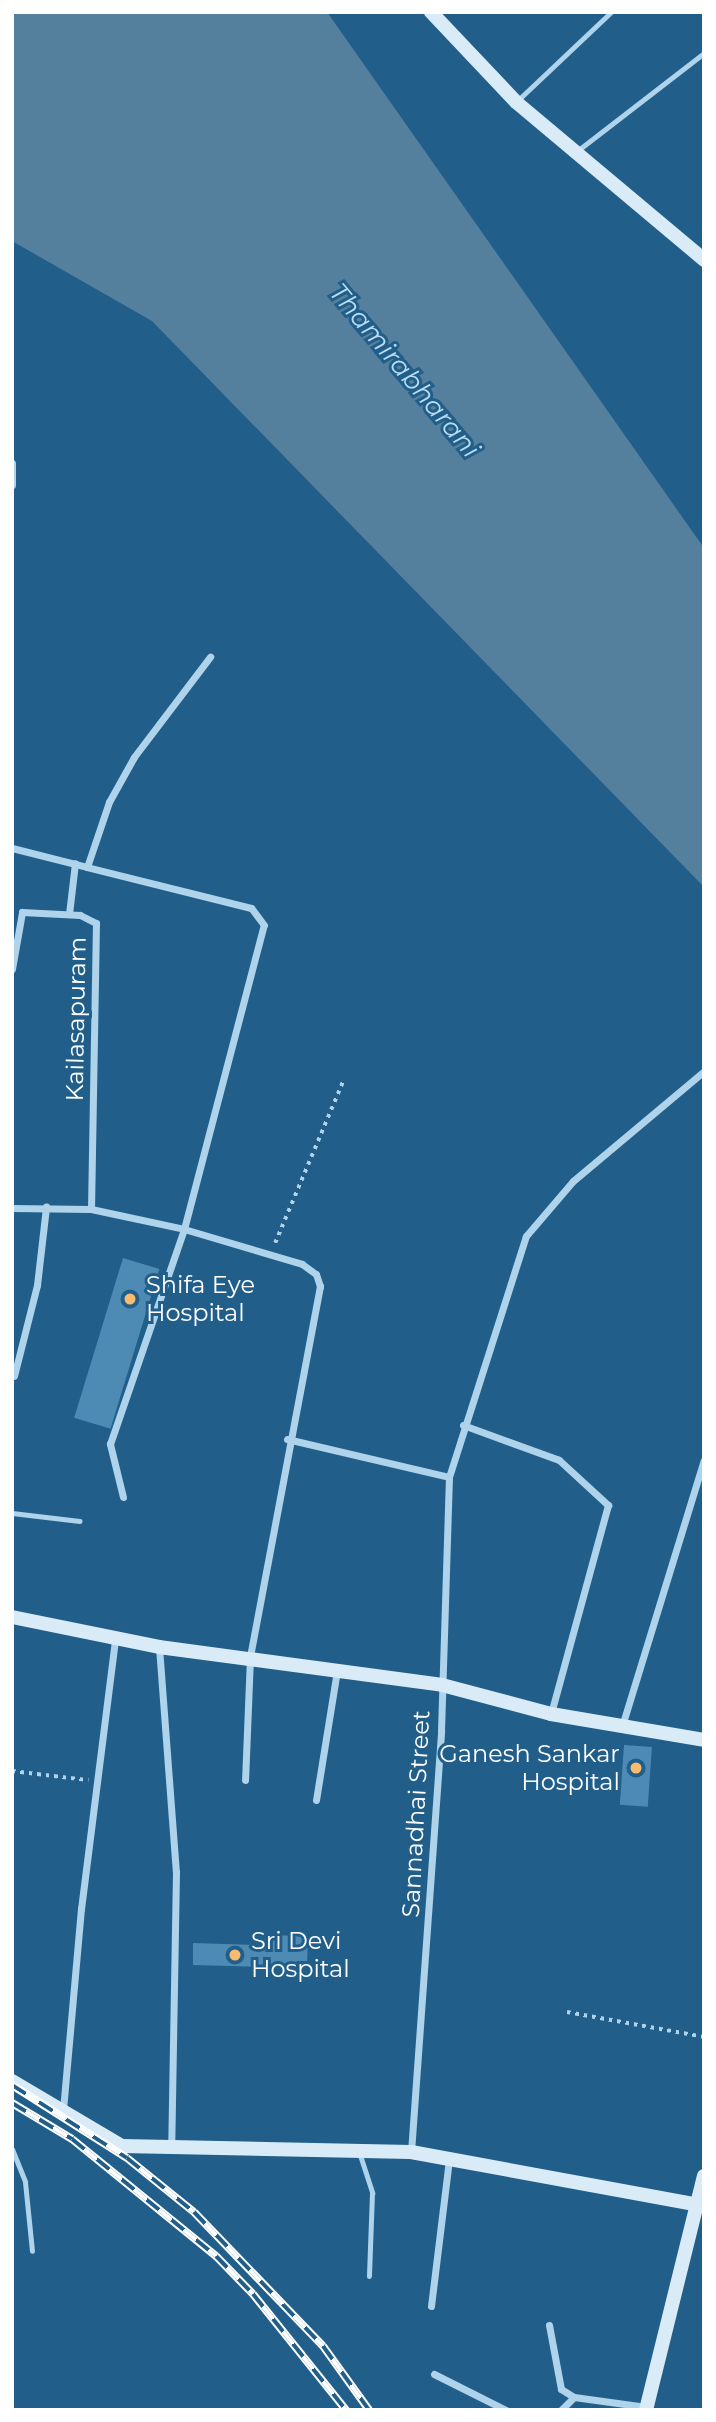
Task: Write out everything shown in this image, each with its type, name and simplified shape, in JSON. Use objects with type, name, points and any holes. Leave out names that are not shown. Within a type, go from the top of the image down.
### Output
[{"type":"main road","points":[[431,12],[516,102],[704,260]]},
{"type":"main road","points":[[12,1617],[159,1647],[250,1657],[442,1685],[551,1714],[704,1740]]},
{"type":"main road","points":[[12,2081],[113,2143],[171,2151],[411,2152],[700,2205]]},
{"type":"main road","points":[[646,2408],[700,2205],[704,2176]]},
{"type":"street","points":[[12,464],[12,485]]},
{"type":"street","points":[[87,866],[109,802],[134,757],[210,657]]},
{"type":"street","points":[[12,849],[251,908],[264,925],[184,1229],[110,1444],[123,1497]]},
{"type":"street","points":[[69,914],[75,863]]},
{"type":"street","name":"Kailasapuram","points":[[12,968],[22,912],[69,914],[90,918],[98,932],[92,1209]]},
{"type":"street","name":"Sannadhai Street","points":[[411,2152],[422,2063],[442,1685],[449,1477],[463,1425],[526,1236],[573,1181],[704,1071]]},
{"type":"street","points":[[15,1376],[37,1285],[46,1207]]},
{"type":"street","points":[[12,1208],[92,1209],[184,1229],[271,1254],[302,1264],[316,1274],[320,1286],[287,1439],[250,1657],[245,1780]]},
{"type":"street","points":[[463,1425],[559,1460],[608,1505],[551,1714]]},
{"type":"street","points":[[287,1439],[449,1477]]},
{"type":"street","points":[[621,1727],[704,1460]]},
{"type":"street","points":[[63,2111],[97,1781],[115,1639]]},
{"type":"street","points":[[159,1647],[176,1872],[171,2151]]},
{"type":"street","points":[[316,1800],[337,1670]]},
{"type":"street","points":[[431,2306],[449,2159]]},
{"type":"street","points":[[549,2325],[555,2379],[575,2397],[646,2408]]},
{"type":"street","points":[[434,2374],[506,2410]]},
{"type":"street","points":[[561,2410],[575,2397]]},
{"type":"lane","points":[[516,102],[611,12]]},
{"type":"lane","points":[[574,153],[704,53]]},
{"type":"lane","points":[[12,1513],[80,1521]]},
{"type":"lane","points":[[12,2149],[24,2182],[32,2251]]},
{"type":"lane","points":[[359,2152],[372,2193],[369,2276]]},
{"type":"path","points":[[271,1254],[344,1079]]},
{"type":"path","points":[[12,1771],[97,1781]]},
{"type":"path","points":[[566,2012],[704,2037]]},
{"type":"water","name":"Thamirabharani","points":[[12,12],[327,12],[704,548],[704,887],[152,321],[12,241]]},
{"type":"building","points":[[123,1258],[159,1269],[111,1429],[74,1418]]},
{"type":"building","points":[[624,1745],[652,1747],[648,1807],[620,1805]]},
{"type":"building","points":[[256,1935],[308,1936],[307,1968],[193,1965],[193,1943],[256,1945]]},
{"type":"railway","points":[[12,2085],[127,2158],[194,2212],[323,2346],[369,2410]]},
{"type":"railway","points":[[12,2103],[72,2139],[216,2256],[253,2294],[346,2410]]},
{"type":"place","name":"Shifa Eye Hospital","points":[[130,1299]]},
{"type":"place","name":"Ganesh Sankar Hospital","points":[[636,1768]]},
{"type":"place","name":"Sri Devi Hospital","points":[[235,1955]]}]
